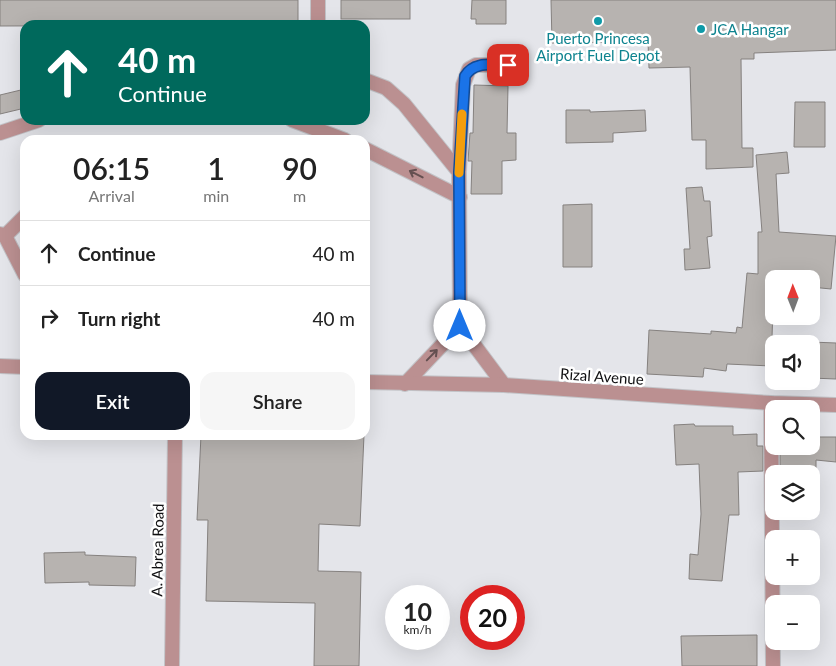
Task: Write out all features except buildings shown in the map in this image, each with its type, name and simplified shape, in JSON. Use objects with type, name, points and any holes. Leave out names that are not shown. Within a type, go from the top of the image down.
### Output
[{"type":"street","points":[[318,0],[318,20]]},
{"type":"street","points":[[504,385],[460,326],[459,172],[465,76],[469,69],[476,65],[508,65]]},
{"type":"street","points":[[370,82],[386,88],[404,104],[459,172]]},
{"type":"street","points":[[0,133],[24,125]]},
{"type":"street","points":[[306,125],[332,135]]},
{"type":"street","points":[[370,152],[460,197]]},
{"type":"street","points":[[20,220],[2,235],[20,266]]},
{"type":"street","points":[[405,384],[460,326]]},
{"type":"street","points":[[0,366],[20,367]]},
{"type":"street","name":"Rizal Avenue","points":[[370,382],[504,385],[765,403]]},
{"type":"street","name":"Rizal Avenue","points":[[820,405],[836,405]]},
{"type":"street","name":"A. Abrea Road","points":[[172,666],[175,440]]},
{"type":"street","points":[[771,455],[773,666]]},
{"type":"slow traffic","points":[[459,173],[462,114]]},
{"type":"place","name":"Puerto Princesa Airport Fuel Depot","points":[[598,21]]},
{"type":"place","name":"JCA Hangar","points":[[701,29]]},
{"type":"route","points":[[460,326],[459,172],[463,85],[469,69],[476,65],[508,65]]}]
